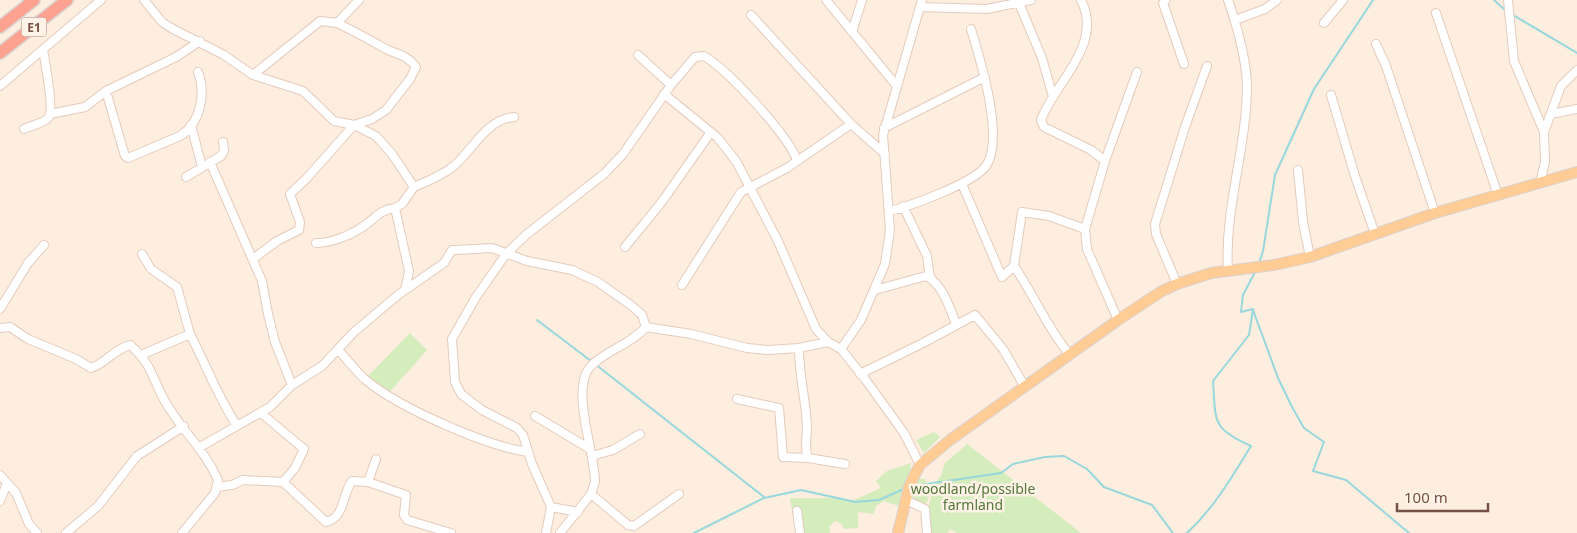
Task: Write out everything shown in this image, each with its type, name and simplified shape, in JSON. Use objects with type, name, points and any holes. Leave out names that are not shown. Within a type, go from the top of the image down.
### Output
[{"type":"highway","name":"E1","points":[[0,26],[34,0]]},
{"type":"highway","name":"E1","points":[[0,53],[67,0]]},
{"type":"main road","points":[[898,533],[909,487],[920,465],[950,440],[1118,320],[1162,291],[1177,284],[1212,273],[1310,257],[1435,213],[1577,172]]},
{"type":"street","points":[[0,86],[101,0]]},
{"type":"street","points":[[144,0],[162,22],[200,41],[263,80],[295,87],[312,98],[322,111],[334,121],[354,125],[384,144],[414,187]]},
{"type":"street","points":[[337,23],[360,0]]},
{"type":"street","points":[[826,0],[896,85]]},
{"type":"street","points":[[852,32],[862,0]]},
{"type":"street","points":[[841,349],[861,320],[875,290],[888,248],[890,211],[884,128],[896,85],[906,60],[921,4],[987,10],[1031,0]]},
{"type":"street","points":[[1081,0],[1088,18],[1086,36],[1079,55],[1041,120],[1044,128],[1091,150],[1105,161]]},
{"type":"street","points":[[1166,0],[1163,4],[1184,64]]},
{"type":"street","points":[[1228,0],[1235,20],[1247,83],[1242,140],[1229,229],[1228,271]]},
{"type":"street","points":[[1235,20],[1265,9],[1277,0]]},
{"type":"street","points":[[1324,23],[1343,0]]},
{"type":"street","points":[[1508,0],[1514,62],[1544,132],[1545,162],[1540,183]]},
{"type":"street","points":[[1019,3],[1044,64],[1053,97]]},
{"type":"street","points":[[1436,13],[1498,195]]},
{"type":"street","points":[[751,15],[851,124],[885,154]]},
{"type":"street","points":[[253,74],[320,21],[337,23],[368,37],[390,51],[402,54],[416,67],[410,79],[386,110],[372,119],[354,125],[306,179],[290,194],[300,222],[299,230],[277,241],[254,259]]},
{"type":"street","points":[[890,211],[962,184],[974,177],[985,167],[989,160],[991,115],[985,76],[971,28]]},
{"type":"street","points":[[50,114],[85,107],[106,91],[176,58],[200,41]]},
{"type":"street","points":[[1376,44],[1386,66],[1435,213]]},
{"type":"street","points":[[24,128],[48,119],[50,114],[50,90],[43,50]]},
{"type":"street","points":[[638,55],[670,85]]},
{"type":"street","points":[[546,533],[552,507],[540,485],[523,435],[517,428],[469,401],[461,394],[455,382],[452,339],[476,297],[506,254],[527,234],[604,174],[623,154],[670,85],[695,57],[704,56],[716,63],[762,112],[797,160]]},
{"type":"street","points":[[1177,284],[1156,234],[1155,224],[1185,127],[1207,66]]},
{"type":"street","points":[[1544,132],[1561,86],[1577,70]]},
{"type":"street","points":[[106,91],[125,156],[128,158],[180,136],[191,125],[203,101],[202,82],[198,72]]},
{"type":"street","points":[[1118,320],[1087,249],[1085,229],[1105,161],[1137,72]]},
{"type":"street","points":[[884,128],[985,76]]},
{"type":"street","points":[[664,94],[711,132],[736,161],[778,241],[810,317],[828,342],[841,349],[904,433],[920,465]]},
{"type":"street","points":[[1331,95],[1355,176],[1375,234]]},
{"type":"street","points":[[1551,114],[1577,109]]},
{"type":"street","points":[[316,244],[335,240],[367,224],[381,210],[395,208],[402,204],[414,187],[448,170],[467,153],[483,134],[503,119],[514,117]]},
{"type":"street","points":[[682,285],[693,270],[734,200],[749,187],[797,160],[851,124]]},
{"type":"street","points":[[191,125],[202,167]]},
{"type":"street","points":[[625,247],[661,203],[711,132]]},
{"type":"street","points":[[186,177],[223,153],[223,142]]},
{"type":"street","points":[[210,162],[254,259],[262,281],[275,342],[292,385]]},
{"type":"street","points":[[1298,170],[1303,222],[1310,257]]},
{"type":"street","points":[[962,184],[1004,277],[1014,266],[1022,212],[1049,216],[1085,229]]},
{"type":"street","points":[[904,206],[928,256],[930,278],[945,297],[956,324]]},
{"type":"street","points":[[395,208],[409,271],[405,290]]},
{"type":"street","points":[[0,309],[28,263],[44,245]]},
{"type":"street","points":[[200,446],[261,413],[292,385],[322,366],[354,332],[405,290],[444,263],[452,250],[485,248],[544,266],[572,270],[598,282],[642,315],[646,327]]},
{"type":"street","points":[[142,254],[152,269],[177,287],[190,334],[210,374],[220,401],[237,426]]},
{"type":"street","points":[[1014,266],[1028,286],[1054,335],[1070,355]]},
{"type":"street","points":[[409,271],[411,275],[423,278]]},
{"type":"street","points":[[875,290],[911,279],[926,276],[930,278]]},
{"type":"street","points":[[860,374],[972,316],[977,316],[1003,349],[1025,387]]},
{"type":"street","points":[[0,328],[10,327],[28,339],[76,359],[91,368],[100,364],[113,352],[130,345],[142,355],[166,403],[200,446],[218,480],[215,493],[184,532]]},
{"type":"street","points":[[646,327],[691,334],[747,348],[768,350],[799,348],[828,342]]},
{"type":"street","points":[[560,533],[591,494],[595,482],[581,395],[584,375],[594,363],[637,338],[646,327]]},
{"type":"street","points":[[142,355],[190,334]]},
{"type":"street","points":[[799,348],[799,370],[807,426],[806,453],[808,458]]},
{"type":"street","points":[[338,350],[366,380],[386,395],[484,440],[528,452]]},
{"type":"street","points":[[737,399],[779,408],[784,456],[845,464]]},
{"type":"street","points":[[261,413],[304,448],[296,468],[283,482]]},
{"type":"street","points":[[535,416],[591,452],[613,450],[640,434]]},
{"type":"street","points":[[66,533],[98,506],[137,456],[184,426]]},
{"type":"street","points":[[368,482],[376,459]]},
{"type":"street","points":[[0,475],[16,493],[29,524],[37,533]]},
{"type":"street","points":[[217,487],[232,485],[243,480],[283,482],[326,522],[336,518],[342,508],[348,487],[352,481],[368,482],[406,496],[404,514],[407,520],[451,533]]},
{"type":"street","points":[[0,501],[7,483]]},
{"type":"street","points":[[591,494],[628,525],[634,526],[679,494]]},
{"type":"street","points":[[906,500],[925,508],[927,533]]},
{"type":"street","points":[[552,507],[578,512]]},
{"type":"street","points":[[796,511],[800,533]]},
{"type":"green space","points":[[410,333],[427,350],[388,394],[367,377]]},
{"type":"green space","points":[[934,432],[940,437],[924,453],[916,440]]},
{"type":"green space","name":"woodland/possible farmland","points":[[966,443],[1081,533],[957,533],[950,529],[948,533],[927,533],[928,508],[935,483],[941,476],[945,463]]},
{"type":"green space","points":[[911,463],[910,475],[899,506],[884,501],[876,506],[874,514],[858,512],[858,528],[844,529],[842,524],[835,521],[829,527],[830,533],[796,533],[790,498],[854,500],[881,488],[876,481],[887,471]]},
{"type":"green space","points":[[919,479],[925,479],[929,488],[929,497],[926,504],[914,500],[912,493]]},
{"type":"waterway","points":[[1259,263],[1263,251],[1275,175],[1314,89],[1373,0]]},
{"type":"waterway","points":[[1494,0],[1506,11]]},
{"type":"waterway","points":[[1513,15],[1577,53]]},
{"type":"waterway","points":[[1187,533],[1214,503],[1251,446],[1229,434],[1218,422],[1213,381],[1249,335],[1253,309],[1241,312],[1243,295],[1255,272]]},
{"type":"waterway","points":[[1253,310],[1278,378],[1292,407],[1304,428],[1324,442],[1313,471],[1346,480],[1409,533]]},
{"type":"waterway","points":[[537,320],[591,361]]},
{"type":"waterway","points":[[595,364],[764,497]]},
{"type":"waterway","points":[[913,486],[1001,473],[1013,464],[1045,457],[1064,456],[1087,469],[1104,487],[1152,505],[1173,533]]},
{"type":"waterway","points":[[694,533],[764,498],[801,490],[855,502],[879,500],[906,488]]}]
